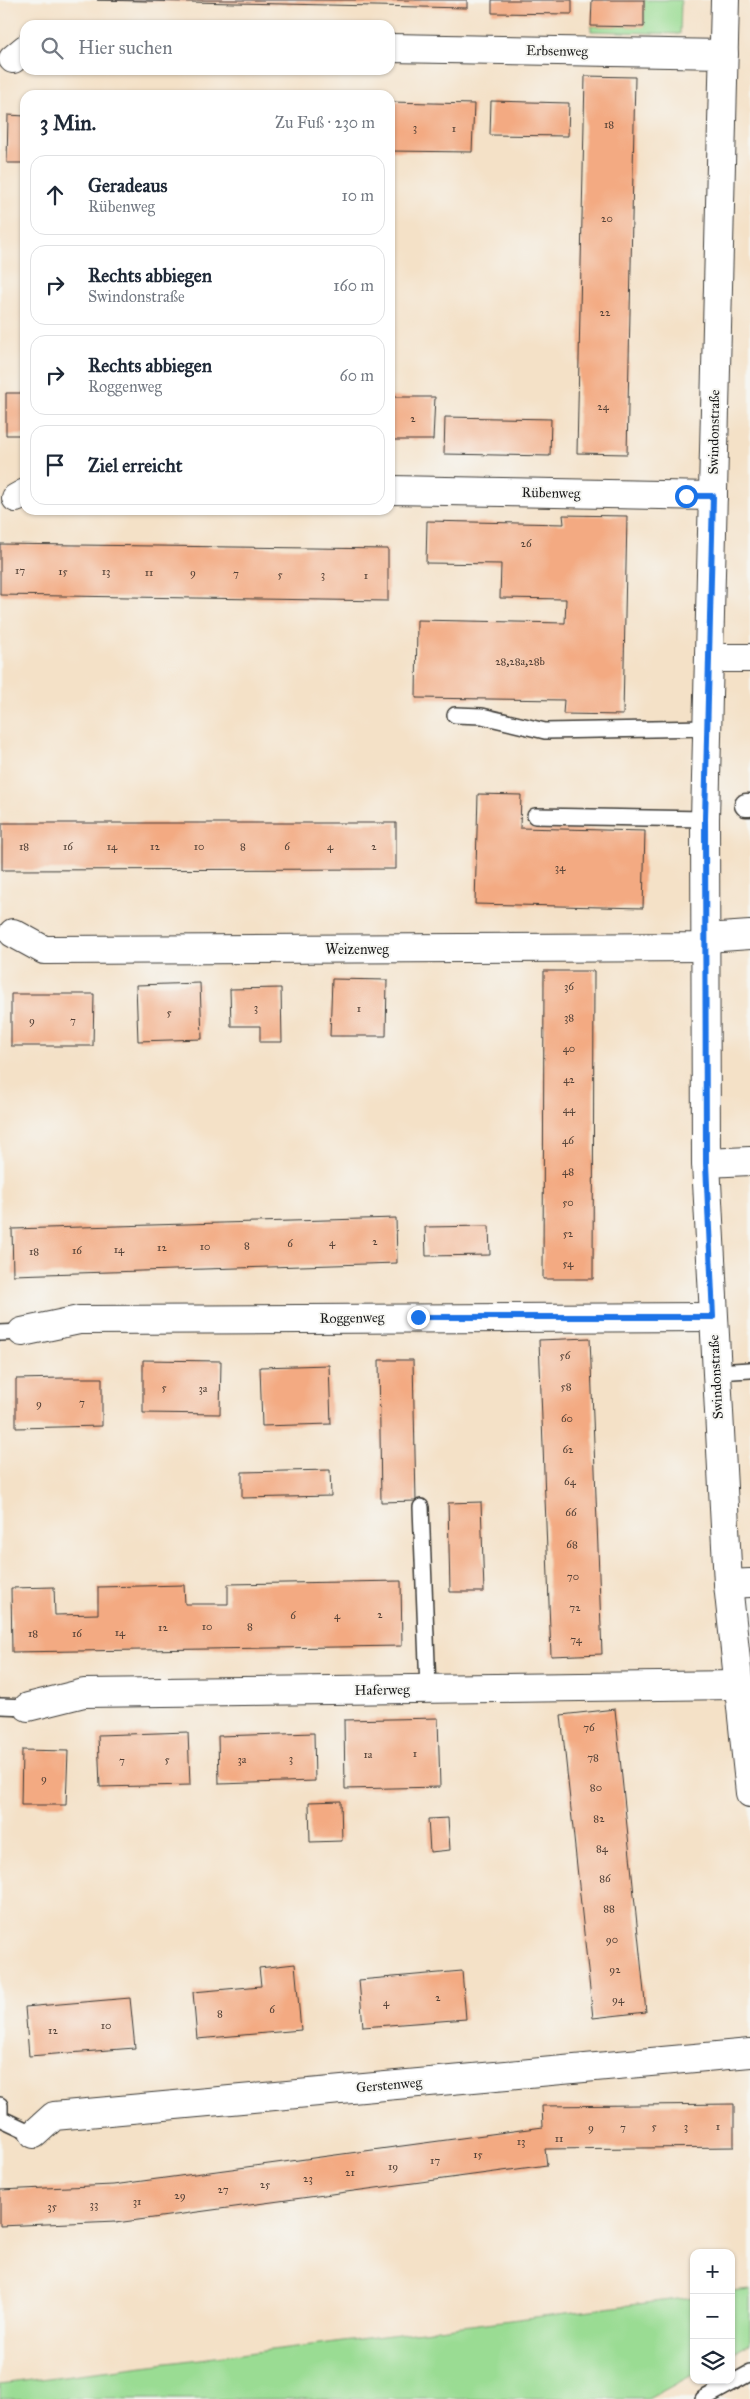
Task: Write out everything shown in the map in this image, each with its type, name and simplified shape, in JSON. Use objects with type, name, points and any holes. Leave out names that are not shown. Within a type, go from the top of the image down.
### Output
[{"type":"street","name":"Swindonstraße","points":[[725,0],[705,819],[706,1163],[716,1372],[739,1583],[737,1685],[750,1793]]},
{"type":"street","name":"Erbsenweg","points":[[395,48],[724,54]]},
{"type":"street","name":"Rübenweg","points":[[395,490],[713,496]]},
{"type":"street","points":[[709,658],[750,658]]},
{"type":"street","name":"Weizenweg","points":[[6,934],[44,950],[706,943],[750,935]]},
{"type":"street","points":[[706,1163],[750,1161]]},
{"type":"street","name":"Roggenweg","points":[[11,1332],[79,1320],[713,1317]]},
{"type":"street","name":"Haferweg","points":[[28,1707],[84,1693],[737,1685]]},
{"type":"street","name":"Gerstenweg","points":[[34,2134],[54,2116],[750,2053]]},
{"type":"lane","points":[[455,715],[482,716],[545,731],[707,728]]},
{"type":"lane","points":[[535,816],[705,819]]},
{"type":"lane","points":[[716,1372],[750,1370]]},
{"type":"lane","points":[[421,1507],[428,1689]]},
{"type":"lane","points":[[0,1706],[28,1707]]},
{"type":"lane","points":[[0,2105],[0,2118],[34,2134]]},
{"type":"lane","points":[[703,2399],[750,2373]]},
{"type":"green space","points":[[644,0],[681,0],[680,34],[591,31],[591,26],[644,26]]},
{"type":"green space","points":[[750,2290],[750,2343],[735,2351],[735,2294],[735,2292]]},
{"type":"green space","points":[[690,2298],[690,2376],[648,2399],[0,2399],[0,2384]]},
{"type":"building","points":[[97,0],[467,0],[467,8]]},
{"type":"building","points":[[492,0],[572,0],[572,14],[492,13]]},
{"type":"building","points":[[592,0],[644,0],[644,27],[591,26]]},
{"type":"building","points":[[585,76],[635,77],[627,454],[577,453]]},
{"type":"building","points":[[491,101],[569,103],[568,136],[490,135]]},
{"type":"building","points":[[395,102],[474,104],[472,152],[395,151]]},
{"type":"building","points":[[8,115],[20,116],[20,163],[7,163]]},
{"type":"building","points":[[6,393],[20,393],[20,435],[6,435]]},
{"type":"building","points":[[395,397],[435,397],[433,440],[395,440]]},
{"type":"building","points":[[445,417],[551,419],[550,456],[444,454]]},
{"type":"building","points":[[563,515],[627,516],[623,715],[563,714],[564,700],[416,698],[417,620],[565,623],[566,599],[500,598],[501,564],[426,563],[427,521],[564,524]]},
{"type":"building","points":[[0,544],[388,549],[388,601],[0,595]]},
{"type":"building","points":[[478,794],[521,795],[520,828],[645,831],[643,908],[475,904]]},
{"type":"building","points":[[2,823],[396,823],[396,869],[2,870]]},
{"type":"building","points":[[544,971],[594,971],[593,1279],[543,1279]]},
{"type":"building","points":[[332,979],[387,980],[386,1036],[330,1036]]},
{"type":"building","points":[[200,983],[202,1039],[138,1041],[136,985]]},
{"type":"building","points":[[281,988],[282,1042],[260,1042],[260,1026],[231,1026],[230,989]]},
{"type":"building","points":[[11,994],[94,994],[93,1046],[11,1046]]},
{"type":"building","points":[[396,1218],[397,1263],[13,1275],[12,1229]]},
{"type":"building","points":[[489,1226],[490,1255],[426,1256],[425,1227]]},
{"type":"building","points":[[590,1338],[602,1654],[551,1656],[539,1340]]},
{"type":"building","points":[[143,1360],[221,1361],[220,1414],[143,1413]]},
{"type":"building","points":[[379,1360],[413,1360],[416,1501],[381,1502]]},
{"type":"building","points":[[329,1365],[331,1424],[262,1426],[260,1367]]},
{"type":"building","points":[[102,1378],[102,1426],[16,1428],[16,1379]]},
{"type":"building","points":[[330,1470],[331,1496],[242,1498],[242,1472]]},
{"type":"building","points":[[481,1502],[484,1592],[450,1592],[448,1503]]},
{"type":"building","points":[[401,1581],[402,1646],[12,1652],[11,1588],[54,1587],[55,1615],[98,1614],[98,1587],[184,1585],[185,1604],[228,1604],[228,1584]]},
{"type":"building","points":[[615,1709],[646,2012],[593,2018],[561,1715]]},
{"type":"building","points":[[438,1718],[440,1787],[345,1789],[344,1720]]},
{"type":"building","points":[[188,1732],[190,1785],[100,1787],[98,1735]]},
{"type":"building","points":[[314,1733],[315,1781],[219,1784],[218,1736]]},
{"type":"building","points":[[22,1750],[68,1751],[66,1805],[21,1805]]},
{"type":"building","points":[[341,1801],[342,1841],[310,1842],[309,1802]]},
{"type":"building","points":[[448,1818],[450,1850],[430,1852],[428,1819]]},
{"type":"building","points":[[295,1964],[301,2030],[197,2039],[193,1992],[261,1986],[259,1968]]},
{"type":"building","points":[[462,1971],[466,2019],[363,2027],[359,1980]]},
{"type":"building","points":[[130,1998],[135,2048],[29,2056],[25,2007]]},
{"type":"building","points":[[734,2104],[734,2147],[545,2149],[547,2165],[116,2223],[116,2221],[0,2226],[0,2190],[113,2185],[543,2127],[542,2106]]},
{"type":"route","points":[[418,1317],[713,1317],[706,1163],[705,819],[713,496],[686,496]]}]
